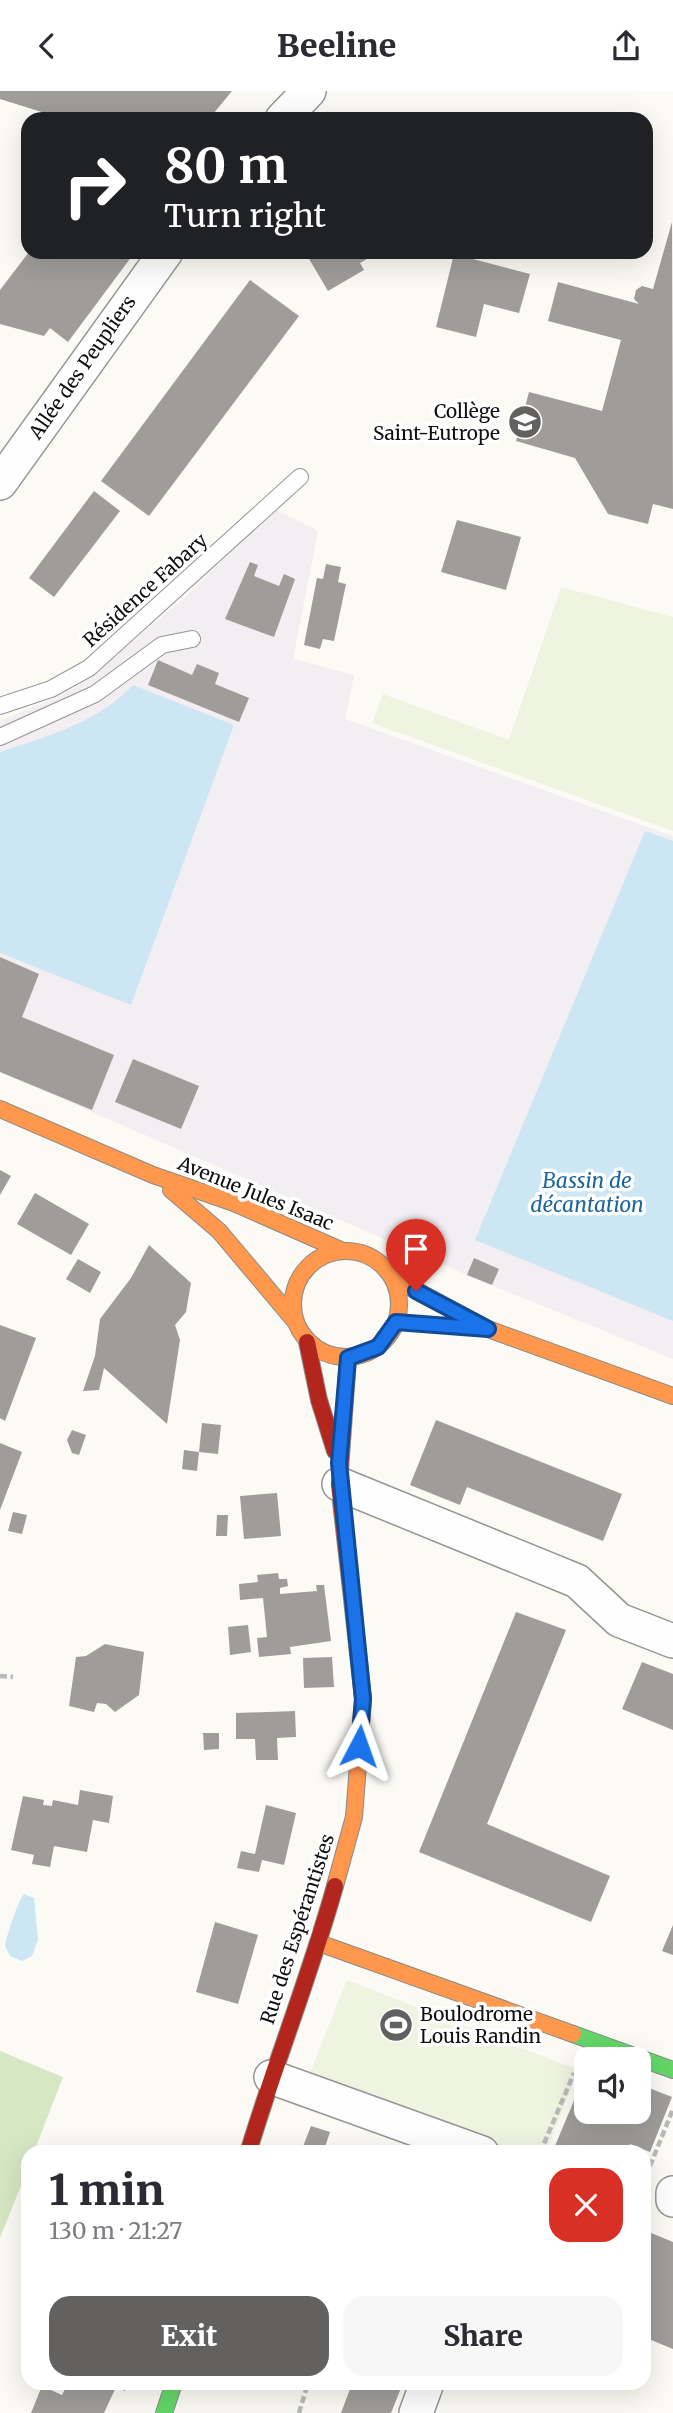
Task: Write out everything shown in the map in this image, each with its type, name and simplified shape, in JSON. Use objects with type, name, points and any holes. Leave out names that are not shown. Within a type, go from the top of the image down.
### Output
[{"type":"street","points":[[289,112],[309,91]]},
{"type":"street","name":"Allée des Peupliers","points":[[0,483],[161,259]]},
{"type":"street","name":"Avenue Jules Isaac","points":[[0,1109],[153,1175],[234,1203],[342,1251]]},
{"type":"street","name":"Avenue Jules Isaac","points":[[153,1175],[219,1231],[294,1320]]},
{"type":"street","points":[[393,1278],[402,1323],[378,1347],[348,1358],[319,1352],[307,1342],[294,1320],[294,1291],[301,1275],[312,1263],[326,1254],[342,1251],[371,1257],[393,1278],[488,1329],[673,1396]]},
{"type":"street","points":[[447,1328],[488,1329]]},
{"type":"street","name":"Rue des Espérantistes","points":[[250,2145],[271,2077],[319,1943],[354,1817],[363,1699],[339,1473],[319,1400],[307,1342]]},
{"type":"street","name":"Rue des Espérantistes","points":[[339,1473],[348,1358]]},
{"type":"street","points":[[339,1473],[578,1581],[619,1620],[673,1641]]},
{"type":"street","points":[[319,1943],[673,2070]]},
{"type":"street","points":[[271,2077],[460,2145]]},
{"type":"street","points":[[673,2193],[673,2200]]},
{"type":"street","points":[[164,2413],[172,2390]]},
{"type":"street","points":[[416,2413],[425,2390]]},
{"type":"lane","name":"Résidence Fabary","points":[[0,706],[51,689],[89,668],[300,477]]},
{"type":"lane","points":[[0,737],[95,694],[162,645],[192,639]]},
{"type":"path","points":[[0,1676],[13,1677]]},
{"type":"path","points":[[543,2145],[574,2072]]},
{"type":"path","points":[[651,2164],[673,2109]]},
{"type":"path","points":[[299,2413],[306,2390]]},
{"type":"shaded area","points":[[274,509],[318,531],[293,659],[354,675],[345,719],[673,836],[673,1359],[467,1275],[0,1072],[0,721],[60,696],[85,682],[189,594]]},
{"type":"green space","points":[[561,587],[673,617],[673,831],[372,723],[383,694],[509,740]]},
{"type":"green space","name":"Boulodrome Louis Randin","points":[[347,1980],[574,2068],[574,2080],[549,2145],[480,2145],[308,2078]]},
{"type":"green space","points":[[0,2051],[63,2077],[37,2145],[21,2145],[21,2186],[0,2238]]},
{"type":"water","points":[[133,685],[234,725],[131,1005],[0,953],[0,752],[54,734],[88,719]]},
{"type":"water","name":"Bassin de décantation","points":[[645,831],[673,841],[673,1321],[475,1240]]},
{"type":"water","points":[[24,1894],[34,1898],[38,1940],[32,1956],[22,1961],[10,1956],[5,1946]]},
{"type":"building","points":[[0,91],[232,91],[215,112],[42,112],[0,99]]},
{"type":"building","points":[[672,222],[673,509],[653,504],[648,524],[608,514],[575,458],[516,441],[529,392],[602,411],[621,340],[548,321],[558,282],[639,304],[634,299],[636,290],[642,286],[653,289]]},
{"type":"building","points":[[24,259],[130,259],[68,342],[50,328],[44,336],[0,324],[0,290]]},
{"type":"building","points":[[309,259],[367,259],[360,263],[364,270],[328,291]]},
{"type":"building","points":[[453,259],[473,259],[530,274],[519,313],[484,304],[476,337],[436,327]]},
{"type":"building","points":[[250,280],[299,316],[149,516],[101,481]]},
{"type":"building","points":[[94,491],[120,511],[54,597],[29,578]]},
{"type":"building","points":[[457,520],[521,537],[506,590],[441,572]]},
{"type":"building","points":[[250,562],[258,565],[254,576],[279,586],[284,574],[295,579],[274,637],[225,619]]},
{"type":"building","points":[[326,564],[341,567],[338,582],[346,584],[334,641],[323,639],[320,649],[304,645],[317,578],[323,579]]},
{"type":"building","points":[[158,660],[192,675],[197,664],[219,673],[215,684],[249,698],[239,722],[148,685]]},
{"type":"building","points":[[0,957],[39,974],[22,1017],[114,1055],[92,1110],[0,1072]]},
{"type":"building","points":[[133,1059],[199,1086],[181,1129],[115,1102]]},
{"type":"building","points":[[0,1170],[11,1176],[0,1195]]},
{"type":"building","points":[[35,1193],[89,1224],[71,1255],[17,1224]]},
{"type":"building","points":[[149,1245],[191,1283],[186,1312],[175,1325],[180,1340],[167,1424],[104,1368],[99,1390],[83,1391],[95,1356],[100,1319],[131,1278]]},
{"type":"building","points":[[474,1258],[499,1269],[492,1285],[467,1275]]},
{"type":"building","points":[[78,1259],[101,1272],[90,1293],[66,1279]]},
{"type":"building","points":[[0,1325],[36,1338],[5,1421],[0,1418]]},
{"type":"building","points":[[436,1420],[622,1494],[603,1541],[467,1487],[460,1505],[410,1485]]},
{"type":"building","points":[[202,1423],[221,1425],[218,1454],[199,1452]]},
{"type":"building","points":[[72,1430],[86,1435],[79,1455],[72,1453],[67,1440]]},
{"type":"building","points":[[0,1443],[22,1452],[0,1510]]},
{"type":"building","points":[[184,1450],[199,1452],[197,1471],[182,1469]]},
{"type":"building","points":[[277,1493],[281,1536],[244,1539],[240,1496]]},
{"type":"building","points":[[13,1512],[27,1515],[22,1534],[8,1531]]},
{"type":"building","points":[[217,1515],[228,1515],[227,1536],[216,1536]]},
{"type":"building","points":[[278,1573],[279,1579],[287,1579],[288,1586],[280,1588],[280,1594],[317,1591],[316,1585],[324,1585],[331,1641],[290,1647],[291,1654],[259,1657],[257,1638],[267,1637],[263,1598],[240,1600],[239,1584],[258,1582],[257,1575]]},
{"type":"building","points":[[516,1612],[566,1630],[487,1824],[610,1876],[591,1922],[419,1852]]},
{"type":"building","points":[[248,1625],[251,1652],[230,1655],[228,1627]]},
{"type":"building","points":[[105,1644],[144,1652],[139,1695],[115,1712],[106,1704],[97,1703],[94,1712],[69,1706],[76,1657],[86,1656]]},
{"type":"building","points":[[332,1657],[334,1687],[304,1688],[303,1658]]},
{"type":"building","points":[[642,1662],[673,1674],[673,1730],[622,1709]]},
{"type":"building","points":[[295,1711],[296,1737],[277,1738],[278,1760],[256,1760],[255,1739],[236,1739],[236,1713]]},
{"type":"building","points":[[203,1733],[219,1733],[219,1749],[204,1750]]},
{"type":"building","points":[[80,1790],[113,1796],[109,1823],[93,1820],[87,1852],[54,1846],[50,1867],[32,1864],[34,1855],[11,1850],[23,1796],[44,1800],[43,1805],[52,1806],[53,1800],[78,1805]]},
{"type":"building","points":[[266,1805],[296,1813],[284,1865],[262,1860],[259,1872],[237,1868],[241,1851],[255,1854]]},
{"type":"building","points":[[215,1922],[258,1935],[238,2004],[196,1992]]},
{"type":"building","points":[[673,1925],[673,1955],[662,1951]]},
{"type":"building","points":[[651,2089],[672,2097],[651,2150],[651,2145],[555,2145],[574,2101],[574,2124],[651,2124]]},
{"type":"building","points":[[311,2126],[330,2132],[326,2145],[304,2145]]},
{"type":"building","points":[[651,2233],[673,2242],[673,2349],[651,2340]]},
{"type":"building","points":[[40,2390],[51,2390],[62,2395],[64,2390],[115,2390],[104,2413],[31,2413]]},
{"type":"building","points":[[350,2390],[400,2390],[391,2413],[341,2413]]},
{"type":"traffic: fast","points":[[573,2034],[673,2070]]},
{"type":"traffic: fast","points":[[164,2413],[172,2390]]},
{"type":"traffic: slow","points":[[0,1109],[153,1175],[234,1203],[343,1251]]},
{"type":"traffic: slow","points":[[171,1190],[219,1231],[294,1320]]},
{"type":"traffic: slow","points":[[346,1251],[366,1255],[384,1266],[395,1284],[399,1304],[395,1324],[384,1342],[366,1353],[346,1357],[326,1353],[308,1342],[297,1324],[293,1304],[297,1284],[308,1266],[326,1255],[346,1251]]},
{"type":"traffic: slow","points":[[393,1278],[488,1329],[673,1396]]},
{"type":"traffic: slow","points":[[335,1886],[354,1817],[363,1699],[350,1581]]},
{"type":"traffic: slow","points":[[319,1943],[573,2034]]},
{"type":"traffic: jam","points":[[307,1342],[319,1400],[335,1451]]},
{"type":"traffic: jam","points":[[348,1358],[339,1484],[350,1581]]},
{"type":"traffic: jam","points":[[251,2145],[335,1886]]},
{"type":"place","name":"Collège Saint-Eutrope","points":[[525,422]]},
{"type":"place","name":"Boulodrome Louis Randin","points":[[396,2025]]},
{"type":"route","points":[[359,1746],[363,1699],[339,1463],[348,1358],[364,1355],[378,1347],[389,1336],[396,1322],[460,1329],[488,1329],[416,1291]]}]
